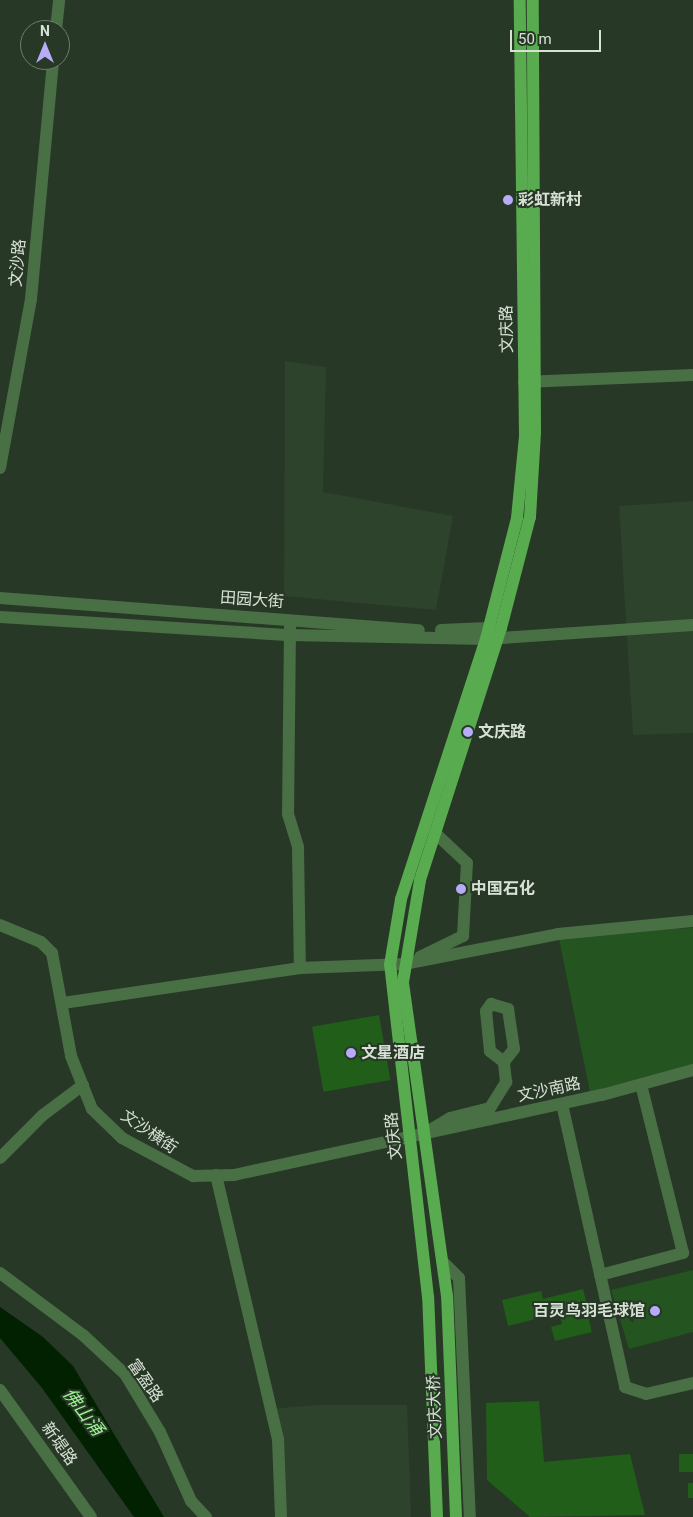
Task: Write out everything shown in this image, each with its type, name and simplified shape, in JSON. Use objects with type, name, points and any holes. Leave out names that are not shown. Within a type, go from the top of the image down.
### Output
[{"type":"main road","name":"文庆路","points":[[520,0],[529,382]]},
{"type":"main road","name":"文庆路","points":[[447,1296],[404,964],[420,880],[491,634],[516,518],[529,382],[533,0]]},
{"type":"main road","name":"文庆路","points":[[428,1297],[390,965],[401,899],[491,634]]},
{"type":"main road","name":"文庆大桥","points":[[447,1296],[456,1517]]},
{"type":"main road","name":"文庆大桥","points":[[428,1297],[437,1517]]},
{"type":"street","points":[[57,20],[59,0]]},
{"type":"street","name":"文沙路","points":[[0,468],[31,299],[52,70]]},
{"type":"street","points":[[529,382],[693,375]]},
{"type":"street","name":"田园大街","points":[[0,598],[491,634]]},
{"type":"street","name":"田园大街","points":[[0,617],[290,635],[491,634],[693,625]]},
{"type":"street","points":[[290,619],[288,814],[298,847],[300,968]]},
{"type":"street","points":[[404,964],[463,936],[468,863],[435,833]]},
{"type":"street","points":[[63,1003],[300,968],[404,964],[558,934],[693,921]]},
{"type":"street","name":"文沙横街","points":[[0,925],[41,942],[52,953],[72,1056],[92,1109],[122,1138],[167,1166],[193,1176],[216,1175],[410,1137]]},
{"type":"street","points":[[426,1133],[450,1118],[490,1108],[506,1082],[504,1062]]},
{"type":"street","name":"文沙南路","points":[[410,1137],[562,1104],[693,1070]]},
{"type":"street","points":[[600,1275],[683,1253],[641,1084]]},
{"type":"street","points":[[0,1158],[43,1115],[82,1085]]},
{"type":"street","points":[[562,1104],[625,1387],[646,1394],[693,1384]]},
{"type":"street","points":[[216,1175],[278,1439],[281,1517]]},
{"type":"street","points":[[442,1261],[459,1278],[470,1517]]},
{"type":"street","name":"富盈路","points":[[0,1273],[82,1335],[125,1374],[160,1432],[191,1501],[206,1517]]},
{"type":"street","name":"新堤路","points":[[0,1390],[91,1517]]},
{"type":"shaded area","points":[[285,361],[326,367],[323,492],[453,516],[436,610],[284,596]]},
{"type":"shaded area","points":[[693,501],[693,733],[633,735],[619,506]]},
{"type":"shaded area","points":[[693,928],[693,1070],[591,1097],[558,934]]},
{"type":"shaded area","name":"百灵鸟羽毛球馆","points":[[693,1270],[693,1332],[629,1349],[611,1290]]},
{"type":"shaded area","points":[[316,1405],[407,1405],[411,1517],[279,1517],[271,1409]]},
{"type":"water","name":"佛山涌","points":[[0,1307],[43,1337],[73,1366],[164,1517],[134,1517],[42,1388],[0,1338]]},
{"type":"building","name":"文星酒店","points":[[379,1015],[390,1080],[323,1092],[312,1027]]},
{"type":"building","points":[[583,1289],[588,1308],[575,1311],[577,1320],[588,1317],[592,1332],[555,1341],[551,1327],[562,1324],[559,1313],[508,1326],[502,1300],[541,1291],[543,1299]]},
{"type":"building","points":[[539,1401],[544,1462],[630,1454],[645,1515],[530,1517],[487,1480],[486,1403]]},
{"type":"building","points":[[679,1454],[693,1454],[693,1472],[679,1472]]},
{"type":"building","points":[[688,1483],[693,1483],[693,1498],[688,1498]]},
{"type":"place","name":"彩虹新村","points":[[508,200]]},
{"type":"place","name":"文庆路","points":[[468,732]]},
{"type":"place","name":"中国石化","points":[[461,889]]},
{"type":"place","name":"文星酒店","points":[[351,1053]]},
{"type":"place","name":"百灵鸟羽毛球馆","points":[[655,1311]]}]
